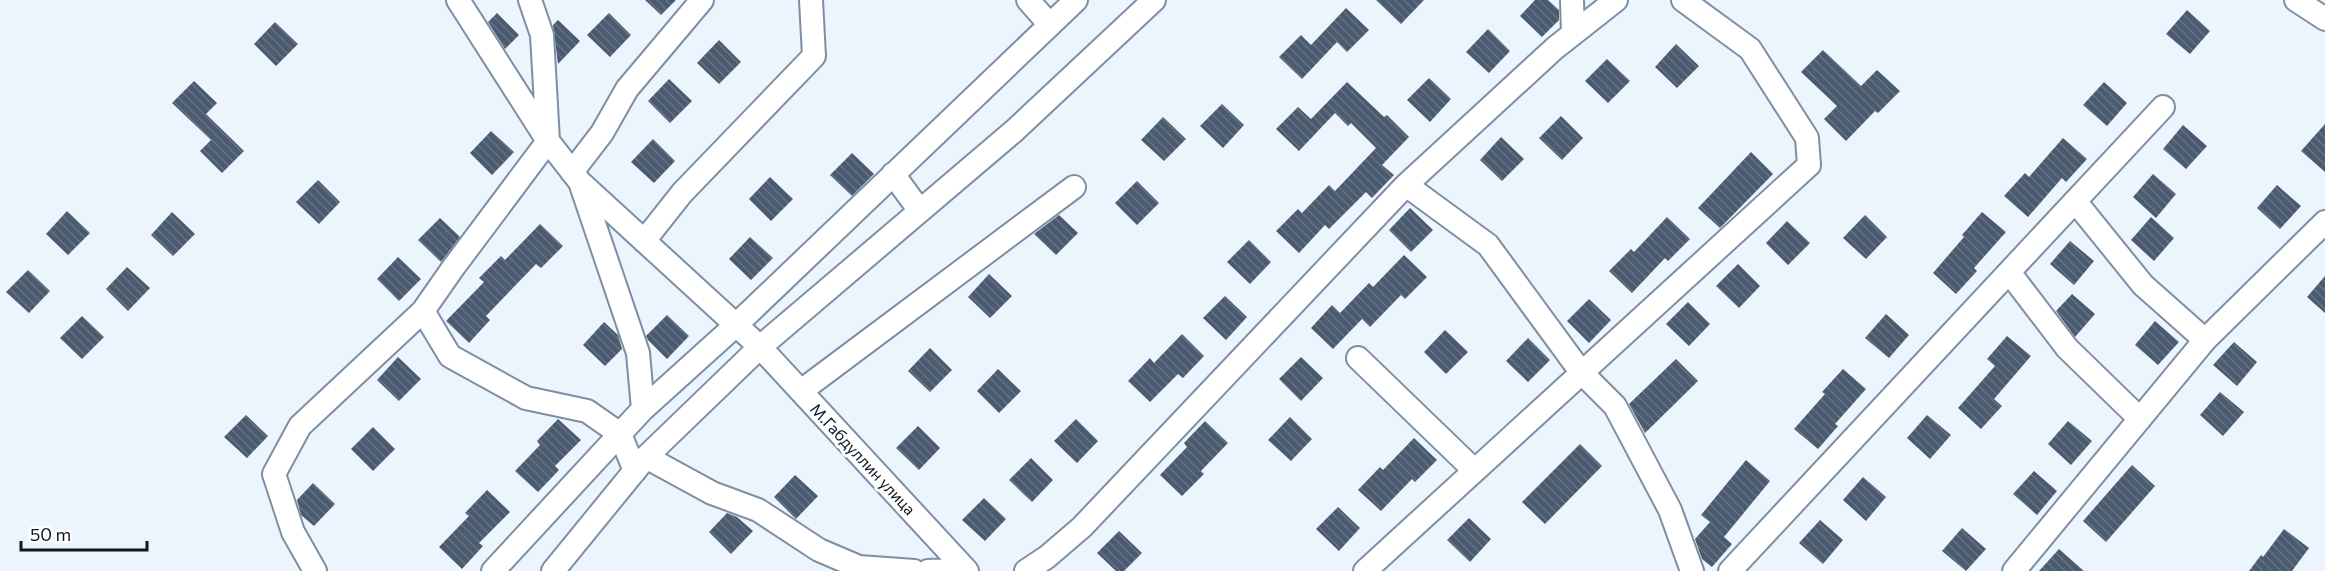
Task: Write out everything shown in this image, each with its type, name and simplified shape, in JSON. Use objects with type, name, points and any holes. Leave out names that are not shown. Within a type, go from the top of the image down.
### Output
[{"type":"street","points":[[458,0],[548,141],[576,177],[638,353],[643,409]]},
{"type":"street","points":[[315,571],[292,531],[274,474],[300,426],[423,312],[548,141],[542,34],[530,0]]},
{"type":"street","points":[[576,177],[627,89],[702,0]]},
{"type":"street","points":[[644,241],[682,193],[814,56],[811,0]]},
{"type":"street","points":[[1028,0],[1050,25]]},
{"type":"street","points":[[493,571],[643,409],[736,325],[1076,0]]},
{"type":"street","points":[[553,571],[641,464],[760,347],[1014,131],[1154,0]]},
{"type":"street","points":[[1572,0],[1573,34]]},
{"type":"street","points":[[1026,571],[1047,557],[1082,527],[1406,185],[1573,34],[1616,0]]},
{"type":"street","points":[[1365,571],[1809,165],[1806,138],[1750,49],[1683,0]]},
{"type":"street","points":[[2296,0],[2325,20]]},
{"type":"street","points":[[1730,571],[2163,108]]},
{"type":"street","points":[[893,174],[920,211]]},
{"type":"street","name":"М.Габдуллин улица","points":[[576,177],[760,347],[966,570]]},
{"type":"street","points":[[1406,185],[1488,245],[1581,372],[1615,406],[1670,510],[1692,571]]},
{"type":"street","points":[[801,392],[1074,187]]},
{"type":"street","points":[[2075,201],[2143,285],[2205,340]]},
{"type":"street","points":[[2014,571],[2205,340],[2325,222]]},
{"type":"street","points":[[2009,272],[2067,348],[2140,419]]},
{"type":"street","points":[[423,312],[450,356],[526,398],[587,411],[620,434],[641,464],[758,510],[819,550],[860,567],[914,571]]},
{"type":"street","points":[[1358,358],[1474,470]]},
{"type":"street","points":[[1055,571],[1082,527]]},
{"type":"street","points":[[928,571],[966,570]]},
{"type":"building","points":[[645,0],[676,0],[661,15]]},
{"type":"building","points":[[1376,0],[1424,0],[1401,24]]},
{"type":"building","points":[[1535,0],[1548,0],[1559,10],[1559,20],[1542,37],[1520,16]]},
{"type":"building","points":[[1346,8],[1369,30],[1347,52],[1337,42],[1302,79],[1279,57],[1301,35],[1311,45]]},
{"type":"building","points":[[2187,10],[2210,31],[2190,54],[2166,34]]},
{"type":"building","points":[[497,13],[519,35],[505,49],[488,22]]},
{"type":"building","points":[[609,13],[631,35],[610,57],[587,35]]},
{"type":"building","points":[[558,20],[580,41],[558,64],[553,25]]},
{"type":"building","points":[[275,22],[298,44],[276,66],[254,44]]},
{"type":"building","points":[[1488,29],[1510,51],[1489,73],[1466,52]]},
{"type":"building","points":[[719,40],[741,62],[719,84],[697,63]]},
{"type":"building","points":[[1676,44],[1699,66],[1677,88],[1655,67]]},
{"type":"building","points":[[1823,50],[1861,86],[1877,70],[1900,91],[1878,113],[1875,111],[1846,141],[1824,119],[1837,106],[1801,72]]},
{"type":"building","points":[[1607,59],[1630,81],[1608,103],[1585,81]]},
{"type":"building","points":[[1429,78],[1451,99],[1430,122],[1407,100]]},
{"type":"building","points":[[669,79],[692,101],[670,123],[648,101]]},
{"type":"building","points":[[194,81],[217,103],[206,114],[244,151],[222,173],[200,151],[211,140],[172,103]]},
{"type":"building","points":[[1347,82],[1384,117],[1387,115],[1409,137],[1382,165],[1394,175],[1372,198],[1366,192],[1329,229],[1325,225],[1299,253],[1276,231],[1298,209],[1302,213],[1329,185],[1335,191],[1376,148],[1351,123],[1348,126],[1335,113],[1299,151],[1276,129],[1298,107],[1311,119]]},
{"type":"building","points":[[2104,82],[2127,103],[2107,126],[2083,105]]},
{"type":"building","points":[[1222,104],[1244,125],[1223,148],[1200,126]]},
{"type":"building","points":[[1561,116],[1583,138],[1562,160],[1539,138]]},
{"type":"building","points":[[1163,117],[1186,139],[1164,161],[1141,140]]},
{"type":"building","points":[[2325,124],[2325,172],[2301,151]]},
{"type":"building","points":[[2183,125],[2207,146],[2186,169],[2163,149]]},
{"type":"building","points":[[491,131],[514,152],[492,175],[470,153]]},
{"type":"building","points":[[1501,137],[1524,159],[1502,181],[1480,160]]},
{"type":"building","points":[[2063,138],[2087,159],[2066,182],[2062,178],[2028,217],[2004,196],[2025,173],[2029,177]]},
{"type":"building","points":[[653,139],[675,161],[654,183],[631,162]]},
{"type":"building","points":[[1751,152],[1773,174],[1720,228],[1698,208]]},
{"type":"building","points":[[852,153],[874,174],[852,196],[830,175]]},
{"type":"building","points":[[2153,174],[2176,194],[2156,218],[2133,197]]},
{"type":"building","points":[[770,177],[793,199],[771,221],[749,199]]},
{"type":"building","points":[[318,180],[340,202],[319,224],[296,202]]},
{"type":"building","points":[[1137,181],[1159,203],[1137,225],[1115,203]]},
{"type":"building","points":[[2277,185],[2301,206],[2280,229],[2257,208]]},
{"type":"building","points":[[1410,208],[1433,230],[1411,252],[1389,230]]},
{"type":"building","points":[[67,211],[90,233],[68,255],[46,234]]},
{"type":"building","points":[[172,212],[195,234],[173,256],[151,235]]},
{"type":"building","points":[[1982,212],[2006,232],[1974,268],[1977,271],[1956,294],[1933,273]]},
{"type":"building","points":[[1059,215],[1078,233],[1056,255],[1034,234]]},
{"type":"building","points":[[1865,215],[1887,237],[1866,259],[1843,238]]},
{"type":"building","points":[[1667,217],[1690,239],[1668,261],[1665,258],[1632,293],[1609,271],[1631,249],[1634,252]]},
{"type":"building","points":[[2151,217],[2174,238],[2154,261],[2131,240]]},
{"type":"building","points":[[440,218],[460,237],[441,262],[418,240]]},
{"type":"building","points":[[1787,221],[1810,243],[1788,265],[1766,243]]},
{"type":"building","points":[[540,224],[563,246],[541,268],[536,264],[486,316],[490,320],[469,343],[446,321],[484,282],[479,278],[501,256],[505,260]]},
{"type":"building","points":[[750,237],[773,258],[751,280],[729,259]]},
{"type":"building","points":[[1249,240],[1271,262],[1250,284],[1227,262]]},
{"type":"building","points":[[2070,241],[2094,261],[2074,285],[2050,264]]},
{"type":"building","points":[[1404,255],[1427,277],[1405,299],[1401,295],[1370,327],[1362,319],[1333,349],[1311,328],[1332,305],[1340,313],[1369,283],[1373,287]]},
{"type":"building","points":[[398,257],[421,279],[399,301],[377,279]]},
{"type":"building","points":[[1738,264],[1760,286],[1739,308],[1716,286]]},
{"type":"building","points":[[127,267],[150,288],[128,311],[106,289]]},
{"type":"building","points":[[28,270],[50,291],[29,313],[6,292]]},
{"type":"building","points":[[989,274],[1012,296],[990,318],[968,297]]},
{"type":"building","points":[[2325,276],[2325,313],[2307,297]]},
{"type":"building","points":[[2072,294],[2095,314],[2075,337],[2056,311]]},
{"type":"building","points":[[1225,296],[1247,317],[1226,340],[1203,318]]},
{"type":"building","points":[[1589,299],[1611,320],[1589,343],[1567,321]]},
{"type":"building","points":[[1688,302],[1710,324],[1689,346],[1666,324]]},
{"type":"building","points":[[1886,314],[1909,335],[1889,358],[1865,338]]},
{"type":"building","points":[[667,315],[689,336],[667,359],[646,336]]},
{"type":"building","points":[[82,316],[104,337],[82,359],[60,338]]},
{"type":"building","points":[[2155,321],[2179,342],[2158,365],[2135,345]]},
{"type":"building","points":[[604,322],[618,335],[622,349],[605,366],[583,345]]},
{"type":"building","points":[[1445,330],[1468,352],[1446,374],[1424,352]]},
{"type":"building","points":[[1182,334],[1204,356],[1183,378],[1178,374],[1150,402],[1128,381],[1150,358],[1154,363]]},
{"type":"building","points":[[2007,336],[2031,356],[1994,399],[2002,406],[1981,429],[1958,408],[1995,366],[1987,359]]},
{"type":"building","points":[[1528,338],[1550,360],[1528,382],[1506,361]]},
{"type":"building","points":[[2234,342],[2257,362],[2237,386],[2213,365]]},
{"type":"building","points":[[930,348],[952,370],[930,392],[908,371]]},
{"type":"building","points":[[398,357],[421,379],[399,401],[377,380]]},
{"type":"building","points":[[1301,357],[1323,378],[1301,401],[1279,379]]},
{"type":"building","points":[[1676,359],[1698,381],[1645,433],[1629,404]]},
{"type":"building","points":[[998,369],[1021,391],[999,413],[977,391]]},
{"type":"building","points":[[1843,369],[1866,389],[1835,424],[1838,426],[1818,449],[1794,429],[1825,394],[1822,392]]},
{"type":"building","points":[[2220,392],[2244,412],[2223,436],[2200,415]]},
{"type":"building","points":[[246,415],[268,436],[247,458],[224,437]]},
{"type":"building","points":[[1927,415],[1951,435],[1930,459],[1907,438]]},
{"type":"building","points":[[1290,417],[1312,439],[1291,461],[1268,440]]},
{"type":"building","points":[[558,419],[581,440],[555,466],[559,470],[538,492],[515,471],[540,445],[537,441]]},
{"type":"building","points":[[1076,419],[1098,441],[1077,463],[1054,441]]},
{"type":"building","points":[[1205,421],[1228,443],[1201,471],[1204,474],[1182,496],[1160,475],[1187,447],[1184,443]]},
{"type":"building","points":[[2068,421],[2092,441],[2071,465],[2048,444]]},
{"type":"building","points":[[918,426],[940,448],[919,470],[896,448]]},
{"type":"building","points":[[373,427],[395,449],[373,471],[351,449]]},
{"type":"building","points":[[1414,438],[1437,460],[1415,482],[1412,479],[1381,511],[1358,490],[1380,467],[1383,470]]},
{"type":"building","points":[[1580,444],[1602,466],[1545,524],[1522,502]]},
{"type":"building","points":[[1031,458],[1053,480],[1032,502],[1009,480]]},
{"type":"building","points":[[1746,460],[1770,481],[1724,537],[1732,544],[1712,567],[1702,559],[1695,539],[1710,522],[1701,515]]},
{"type":"building","points":[[2132,465],[2155,486],[2106,542],[2083,521]]},
{"type":"building","points":[[2034,471],[2057,491],[2037,515],[2013,494]]},
{"type":"building","points":[[795,475],[818,496],[796,519],[774,497]]},
{"type":"building","points":[[1863,477],[1886,497],[1866,521],[1843,500]]},
{"type":"building","points":[[313,483],[335,504],[314,526],[301,515],[297,500]]},
{"type":"building","points":[[487,490],[510,512],[479,543],[483,546],[462,569],[439,547],[469,516],[465,513]]},
{"type":"building","points":[[984,498],[1006,519],[985,541],[962,520]]},
{"type":"building","points":[[1338,507],[1360,528],[1339,551],[1316,529]]},
{"type":"building","points":[[727,513],[737,517],[753,531],[731,554],[709,532]]},
{"type":"building","points":[[1469,518],[1491,539],[1470,562],[1447,540]]},
{"type":"building","points":[[1820,520],[1843,540],[1823,564],[1799,543]]},
{"type":"building","points":[[1962,528],[1986,549],[1966,571],[1942,551]]},
{"type":"building","points":[[2284,529],[2309,548],[2292,571],[2249,571],[2261,555],[2263,557]]},
{"type":"building","points":[[1119,531],[1142,553],[1124,571],[1116,571],[1097,553]]},
{"type":"building","points":[[2059,549],[2084,571],[2039,571]]}]
